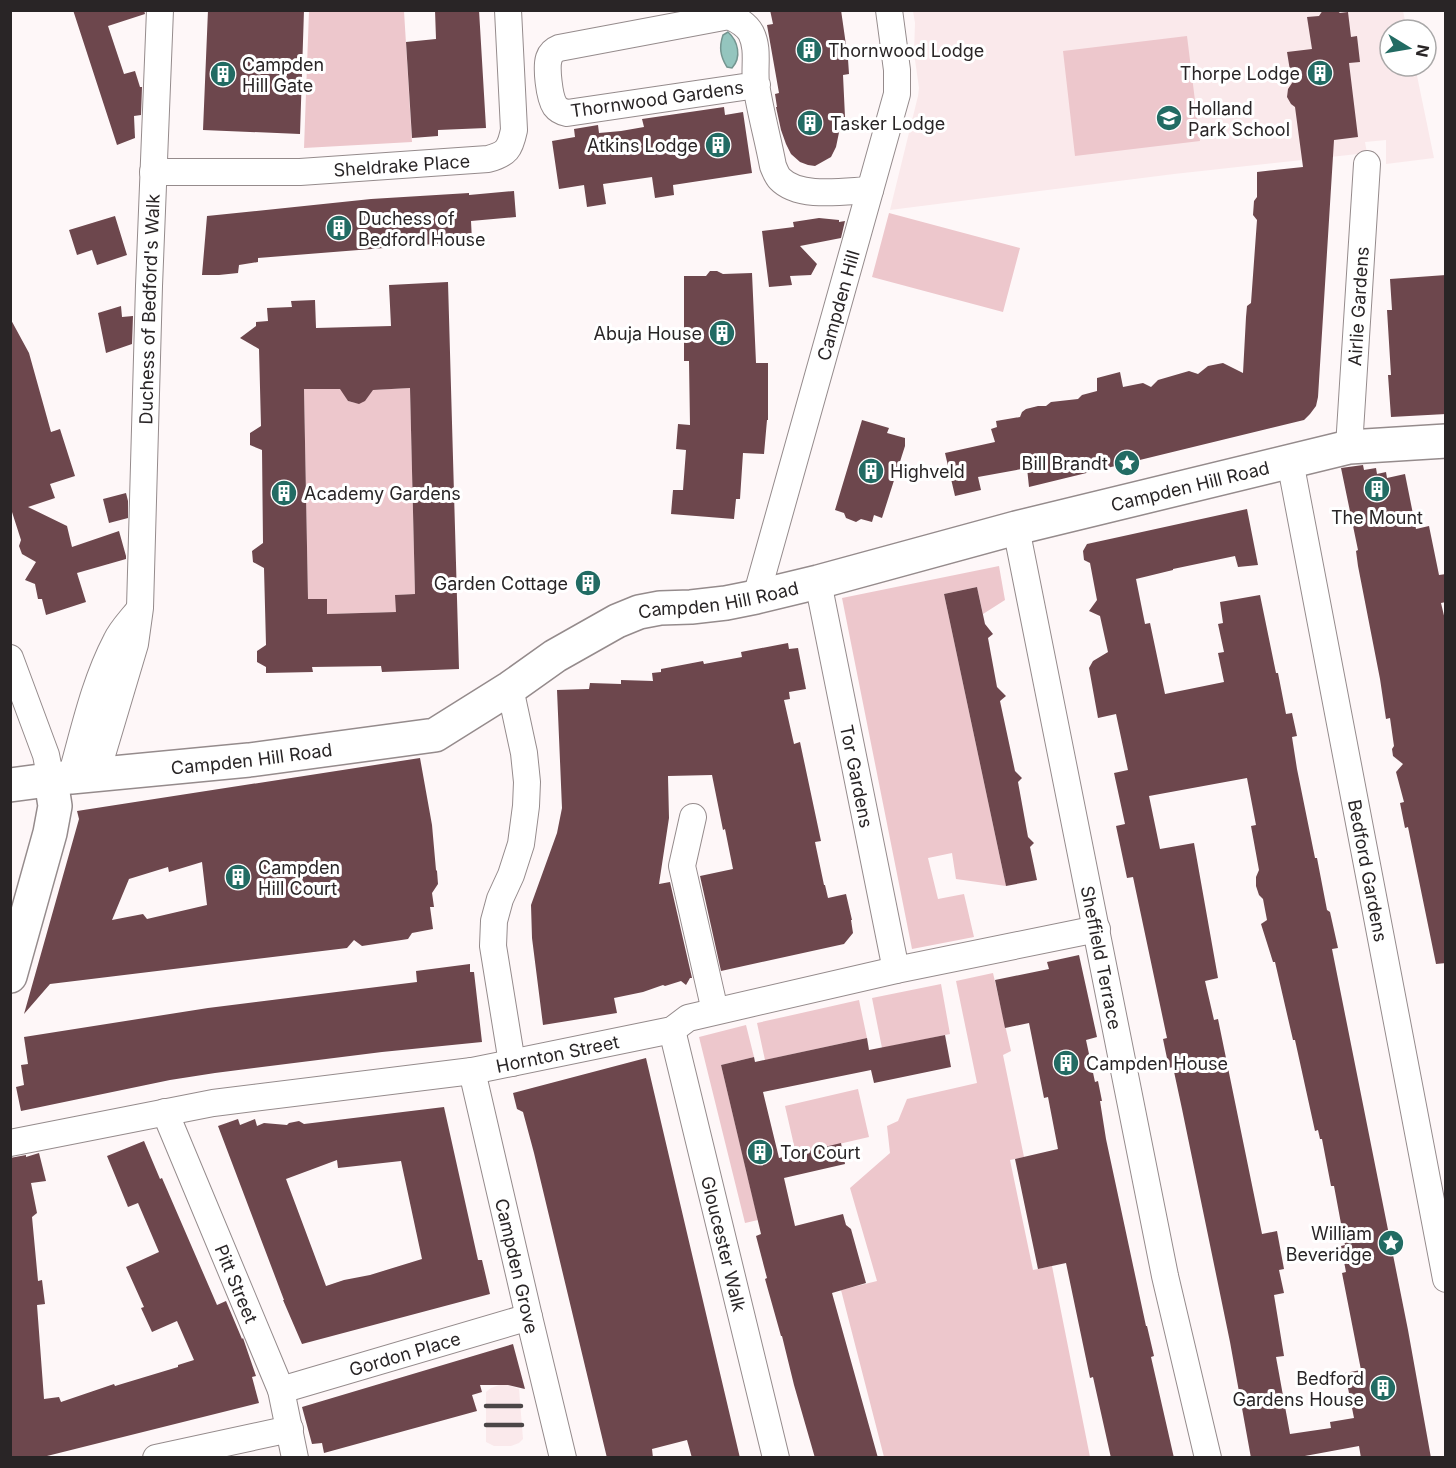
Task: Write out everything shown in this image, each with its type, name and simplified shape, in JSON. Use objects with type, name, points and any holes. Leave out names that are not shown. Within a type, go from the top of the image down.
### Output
[{"type":"street","name":"Duchess of Bedford's Walk","points":[[73,777],[135,644],[140,608],[160,10]]},
{"type":"street","name":"Sheldrake Place","points":[[153,172],[300,172],[497,157],[505,153],[511,143],[514,130],[508,10]]},
{"type":"street","name":"Campden Hill","points":[[756,597],[897,94],[897,70],[889,10]]},
{"type":"street","name":"Thornwood Gardens","points":[[757,85],[567,113],[554,105],[548,74],[548,60],[553,51],[559,48],[729,16],[744,23],[753,39],[756,49],[757,85],[773,166],[779,178],[788,186],[815,193],[870,190]]},
{"type":"street","name":"Airlie Gardens","points":[[1349,447],[1367,165]]},
{"type":"street","name":"Campden Hill Road","points":[[10,785],[249,760],[435,735],[510,688],[555,656],[617,621],[639,612],[756,597],[1016,528],[1349,447],[1446,441]]},
{"type":"street","name":"Bedford Gardens","points":[[1290,461],[1446,1279]]},
{"type":"street","name":"Sheffield Terrace","points":[[1016,528],[1165,1275],[1208,1458]]},
{"type":"street","name":"Tor Gardens","points":[[818,582],[896,970]]},
{"type":"street","points":[[10,658],[42,745],[73,777],[55,806],[51,833],[10,976]]},
{"type":"street","points":[[510,688],[524,753],[527,782],[526,806],[521,844],[494,921],[493,946],[512,1063]]},
{"type":"street","points":[[693,817],[682,866],[715,1011]]},
{"type":"street","name":"Hornton Street","points":[[10,1143],[213,1104],[472,1071],[672,1030],[688,1018],[715,1011],[896,970],[1097,929]]},
{"type":"street","name":"Gloucester Walk","points":[[672,1030],[777,1458]]},
{"type":"street","name":"Campden Grove","points":[[472,1071],[563,1458]]},
{"type":"street","name":"Pitt Street","points":[[165,1112],[281,1390],[296,1458]]},
{"type":"street","name":"Gordon Place","points":[[281,1390],[529,1317]]},
{"type":"street","points":[[156,1458],[290,1429]]},
{"type":"shaded area","points":[[309,11],[404,11],[412,142],[304,148]]},
{"type":"shaded area","name":"Holland Park School","points":[[913,11],[1403,11],[1404,18],[1378,18],[1378,78],[1417,78],[1434,158],[1386,164],[1386,140],[1365,142],[1367,153],[1174,174],[890,210],[918,96],[914,53]]},
{"type":"shaded area","points":[[1187,36],[1200,141],[1075,156],[1063,51]]},
{"type":"shaded area","points":[[889,213],[1020,248],[1003,312],[872,277]]},
{"type":"shaded area","points":[[410,388],[415,594],[396,595],[396,612],[327,614],[327,599],[308,599],[304,389],[342,389],[348,401],[356,403],[368,397],[372,390]]},
{"type":"shaded area","points":[[999,566],[1005,600],[983,614],[977,587],[944,594],[1006,886],[956,879],[952,853],[928,858],[938,899],[964,894],[974,937],[912,949],[842,598]]},
{"type":"shaded area","points":[[993,973],[1011,1051],[1003,1055],[1024,1157],[1010,1160],[1033,1270],[1052,1266],[1090,1457],[884,1457],[841,1290],[877,1281],[850,1188],[890,1153],[887,1126],[898,1121],[907,1099],[977,1083],[956,981]]},
{"type":"shaded area","points":[[941,984],[950,1034],[882,1048],[872,998]]},
{"type":"shaded area","points":[[859,1000],[867,1038],[765,1060],[757,1023]]},
{"type":"shaded area","points":[[746,1025],[754,1057],[721,1065],[758,1220],[745,1223],[699,1037]]},
{"type":"shaded area","points":[[858,1089],[869,1137],[796,1154],[785,1106]]},
{"type":"shaded area","points":[[499,1385],[519,1389],[523,1439],[511,1446],[494,1446],[486,1442],[486,1392]]},
{"type":"water","points":[[728,32],[738,49],[737,59],[732,68],[727,67],[721,51],[723,35]]},
{"type":"building","points":[[73,10],[144,10],[145,14],[108,26],[124,74],[135,71],[140,87],[142,87],[141,115],[134,116],[135,138],[117,145]]},
{"type":"building","name":"Campden Hill Gate","points":[[208,10],[304,10],[300,134],[203,130]]},
{"type":"building","points":[[435,10],[479,10],[486,128],[438,130],[438,136],[412,138],[406,42],[436,39]]},
{"type":"building","points":[[770,10],[841,10],[849,74],[843,75],[845,117],[842,118],[836,147],[831,157],[815,166],[800,162],[791,154],[781,130],[775,94],[779,93],[767,25],[773,24]]},
{"type":"building","points":[[1323,10],[1348,12],[1351,37],[1357,36],[1360,62],[1349,63],[1358,137],[1334,140],[1318,397],[1316,406],[1310,414],[1304,420],[1029,487],[1027,468],[978,477],[981,490],[955,496],[945,453],[995,442],[991,429],[997,427],[996,421],[1020,417],[1026,409],[1046,406],[1051,402],[1078,399],[1082,395],[1097,391],[1097,378],[1120,372],[1123,387],[1143,383],[1151,387],[1158,380],[1189,371],[1198,374],[1208,366],[1223,363],[1243,373],[1247,306],[1251,303],[1257,220],[1253,215],[1254,201],[1257,197],[1257,172],[1303,167],[1295,107],[1287,97],[1292,83],[1287,52],[1312,49],[1307,17],[1319,16]]},
{"type":"building","points":[[724,107],[725,115],[743,112],[752,173],[673,185],[674,195],[655,198],[652,177],[603,184],[606,204],[587,207],[584,185],[559,189],[552,141],[575,137],[574,129],[598,125],[599,133],[621,131],[644,127],[642,119]]},
{"type":"building","name":"Duchess of Bedford House","points":[[514,191],[516,217],[471,221],[472,241],[258,258],[258,262],[239,265],[238,273],[202,275],[207,216],[371,199]]},
{"type":"building","points":[[115,216],[127,255],[97,265],[92,250],[77,255],[69,230]]},
{"type":"building","points":[[819,218],[845,221],[841,238],[800,246],[817,264],[811,275],[790,276],[792,285],[769,287],[762,231],[794,227],[793,222]]},
{"type":"building","points":[[710,271],[723,274],[752,273],[756,363],[768,363],[768,420],[764,454],[743,453],[740,499],[736,499],[734,519],[671,514],[673,490],[683,490],[686,450],[676,449],[678,424],[690,425],[689,361],[684,361],[684,276],[706,276]]},
{"type":"building","points":[[1446,275],[1446,414],[1391,417],[1387,310],[1392,310],[1390,279]]},
{"type":"building","name":"Academy Gardens","points":[[448,282],[459,669],[382,672],[381,666],[312,667],[313,672],[266,673],[266,667],[257,662],[257,651],[266,645],[264,568],[253,562],[252,551],[263,543],[262,450],[250,445],[250,433],[261,426],[259,349],[240,338],[256,326],[256,322],[268,321],[267,308],[292,307],[291,301],[315,300],[316,328],[391,326],[389,285]],"holes":[[[410,388],[415,594],[395,595],[396,612],[327,614],[327,599],[308,599],[304,389],[340,389],[348,401],[359,404],[365,401],[373,390]]]},
{"type":"building","points":[[121,306],[122,317],[133,316],[132,344],[106,353],[98,313]]},
{"type":"building","points":[[10,318],[29,353],[51,432],[60,429],[75,476],[50,484],[55,498],[28,507],[67,526],[72,547],[119,531],[126,556],[126,559],[77,573],[86,602],[46,615],[42,599],[38,599],[35,584],[25,580],[36,562],[22,554],[19,546],[21,540],[12,512],[10,512]]},
{"type":"building","name":"Highveld","points":[[862,420],[889,428],[887,433],[905,438],[905,446],[882,518],[874,515],[872,522],[861,519],[856,522],[846,518],[844,513],[835,510]]},
{"type":"building","points":[[1363,465],[1364,470],[1376,468],[1377,474],[1386,472],[1387,478],[1405,474],[1416,529],[1429,526],[1439,575],[1446,574],[1446,602],[1441,603],[1446,624],[1446,963],[1436,964],[1408,827],[1405,828],[1400,803],[1404,802],[1396,772],[1403,764],[1393,756],[1390,718],[1386,719],[1358,566],[1356,551],[1358,550],[1341,468]]},
{"type":"building","points":[[126,493],[128,518],[109,523],[103,499]]},
{"type":"building","points":[[1247,509],[1258,565],[1238,567],[1235,556],[1136,579],[1145,624],[1150,623],[1165,694],[1224,682],[1218,653],[1224,652],[1218,624],[1223,623],[1220,602],[1260,595],[1286,714],[1292,713],[1297,736],[1292,737],[1297,769],[1315,858],[1317,858],[1327,910],[1330,912],[1338,948],[1332,949],[1408,1330],[1431,1458],[1361,1458],[1359,1446],[1294,1458],[1251,1458],[1230,1342],[1182,1109],[1173,1067],[1169,1068],[1163,1039],[1167,1038],[1133,877],[1127,878],[1116,826],[1125,824],[1114,773],[1128,770],[1116,714],[1098,718],[1089,668],[1093,661],[1108,652],[1100,616],[1089,611],[1097,600],[1090,563],[1084,560],[1083,551],[1087,544]],"holes":[[[1247,778],[1256,825],[1251,826],[1259,870],[1256,886],[1263,899],[1267,920],[1261,924],[1273,962],[1275,962],[1315,1131],[1318,1130],[1320,1139],[1322,1139],[1331,1186],[1334,1186],[1345,1245],[1341,1246],[1346,1272],[1342,1273],[1361,1370],[1345,1373],[1354,1418],[1330,1422],[1331,1428],[1290,1434],[1276,1357],[1284,1356],[1274,1295],[1284,1293],[1279,1270],[1284,1269],[1277,1231],[1262,1234],[1218,1019],[1214,1020],[1205,981],[1218,978],[1194,843],[1160,849],[1149,796]]]},
{"type":"building","points":[[977,587],[985,624],[993,634],[988,638],[997,687],[1006,696],[1000,701],[1015,771],[1022,778],[1018,782],[1028,837],[1034,843],[1030,847],[1037,880],[1006,886],[944,594]]},
{"type":"building","points":[[788,643],[789,649],[798,648],[806,689],[789,692],[790,699],[784,700],[794,744],[800,742],[821,841],[815,842],[824,885],[828,898],[846,894],[853,933],[844,944],[721,971],[700,876],[733,869],[712,775],[668,776],[669,818],[659,884],[670,882],[692,978],[686,985],[681,981],[614,998],[617,1013],[543,1025],[532,938],[531,905],[557,833],[562,808],[557,690],[589,689],[590,683],[621,684],[621,680],[653,681],[652,673],[661,672],[661,669],[742,657],[741,652]]},
{"type":"building","name":"Campden Hill Court","points":[[420,758],[432,825],[438,884],[432,893],[434,907],[430,907],[433,929],[412,933],[408,939],[362,946],[354,940],[347,948],[50,984],[24,1014],[79,819],[77,811]],"holes":[[[202,862],[207,905],[147,919],[143,914],[112,920],[129,879],[168,867],[169,872]]]},
{"type":"building","points":[[1079,955],[1097,1037],[1086,1040],[1095,1082],[1098,1081],[1106,1139],[1174,1458],[1111,1458],[1093,1377],[1090,1378],[1066,1263],[1038,1269],[1015,1159],[1058,1149],[1048,1097],[1044,1098],[1029,1023],[1005,1028],[995,980],[1049,969],[1047,962]]},
{"type":"building","points":[[470,964],[470,972],[474,972],[482,1042],[215,1073],[21,1111],[16,1087],[24,1085],[21,1065],[28,1064],[24,1037],[208,1008],[417,982],[416,971]]},
{"type":"building","points":[[945,1035],[951,1067],[874,1083],[871,1070],[763,1092],[779,1158],[841,1143],[845,1164],[784,1178],[795,1226],[843,1214],[846,1225],[851,1229],[866,1283],[832,1293],[878,1458],[815,1458],[765,1279],[767,1278],[756,1236],[761,1234],[721,1065],[754,1057],[755,1062],[867,1038],[869,1050]]},
{"type":"building","points":[[646,1058],[740,1458],[692,1458],[687,1440],[652,1449],[653,1458],[607,1458],[534,1153],[523,1112],[517,1109],[513,1093]]},
{"type":"building","points":[[444,1107],[478,1260],[482,1260],[490,1294],[302,1344],[283,1300],[218,1126],[238,1119],[240,1125],[255,1119],[257,1126],[264,1123],[287,1125],[299,1121],[304,1124]],"holes":[[[337,1160],[338,1168],[401,1161],[422,1259],[326,1286],[286,1179]]]},
{"type":"building","points":[[144,1141],[217,1305],[226,1301],[243,1338],[256,1376],[252,1377],[259,1403],[39,1458],[10,1458],[10,1158],[39,1153],[46,1181],[31,1183],[37,1213],[32,1217],[38,1281],[42,1280],[45,1304],[37,1305],[44,1399],[59,1397],[61,1402],[114,1384],[115,1386],[178,1367],[178,1365],[194,1360],[177,1321],[152,1332],[141,1308],[144,1307],[126,1267],[159,1252],[138,1203],[128,1207],[107,1156]]},
{"type":"building","points":[[513,1344],[525,1389],[508,1385],[480,1385],[482,1392],[472,1395],[477,1411],[324,1453],[322,1443],[312,1444],[302,1407]]},
{"type":"railway","points":[[486,1406],[521,1406]]},
{"type":"railway","points":[[486,1425],[522,1425]]},
{"type":"place","name":"Thornwood Lodge","points":[[809,50]]},
{"type":"place","name":"Thorpe Lodge","points":[[1320,73]]},
{"type":"place","name":"Campden Hill Gate","points":[[223,74]]},
{"type":"place","name":"Holland Park School","points":[[1169,118]]},
{"type":"place","name":"Tasker Lodge","points":[[810,123]]},
{"type":"place","name":"Atkins Lodge","points":[[718,145]]},
{"type":"place","name":"Duchess of Bedford House","points":[[339,228]]},
{"type":"place","name":"Abuja House","points":[[722,333]]},
{"type":"place","name":"Bill Brandt","points":[[1127,463]]},
{"type":"place","name":"Highveld","points":[[871,471]]},
{"type":"place","name":"The Mount","points":[[1377,489]]},
{"type":"place","name":"Academy Gardens","points":[[284,493]]},
{"type":"place","name":"Garden Cottage","points":[[588,583]]},
{"type":"place","name":"Campden Hill Court","points":[[238,877]]},
{"type":"place","name":"Campden House","points":[[1066,1063]]},
{"type":"place","name":"Tor Court","points":[[760,1152]]},
{"type":"place","name":"William Beveridge","points":[[1391,1243]]},
{"type":"place","name":"Bedford Gardens House","points":[[1383,1388]]}]
